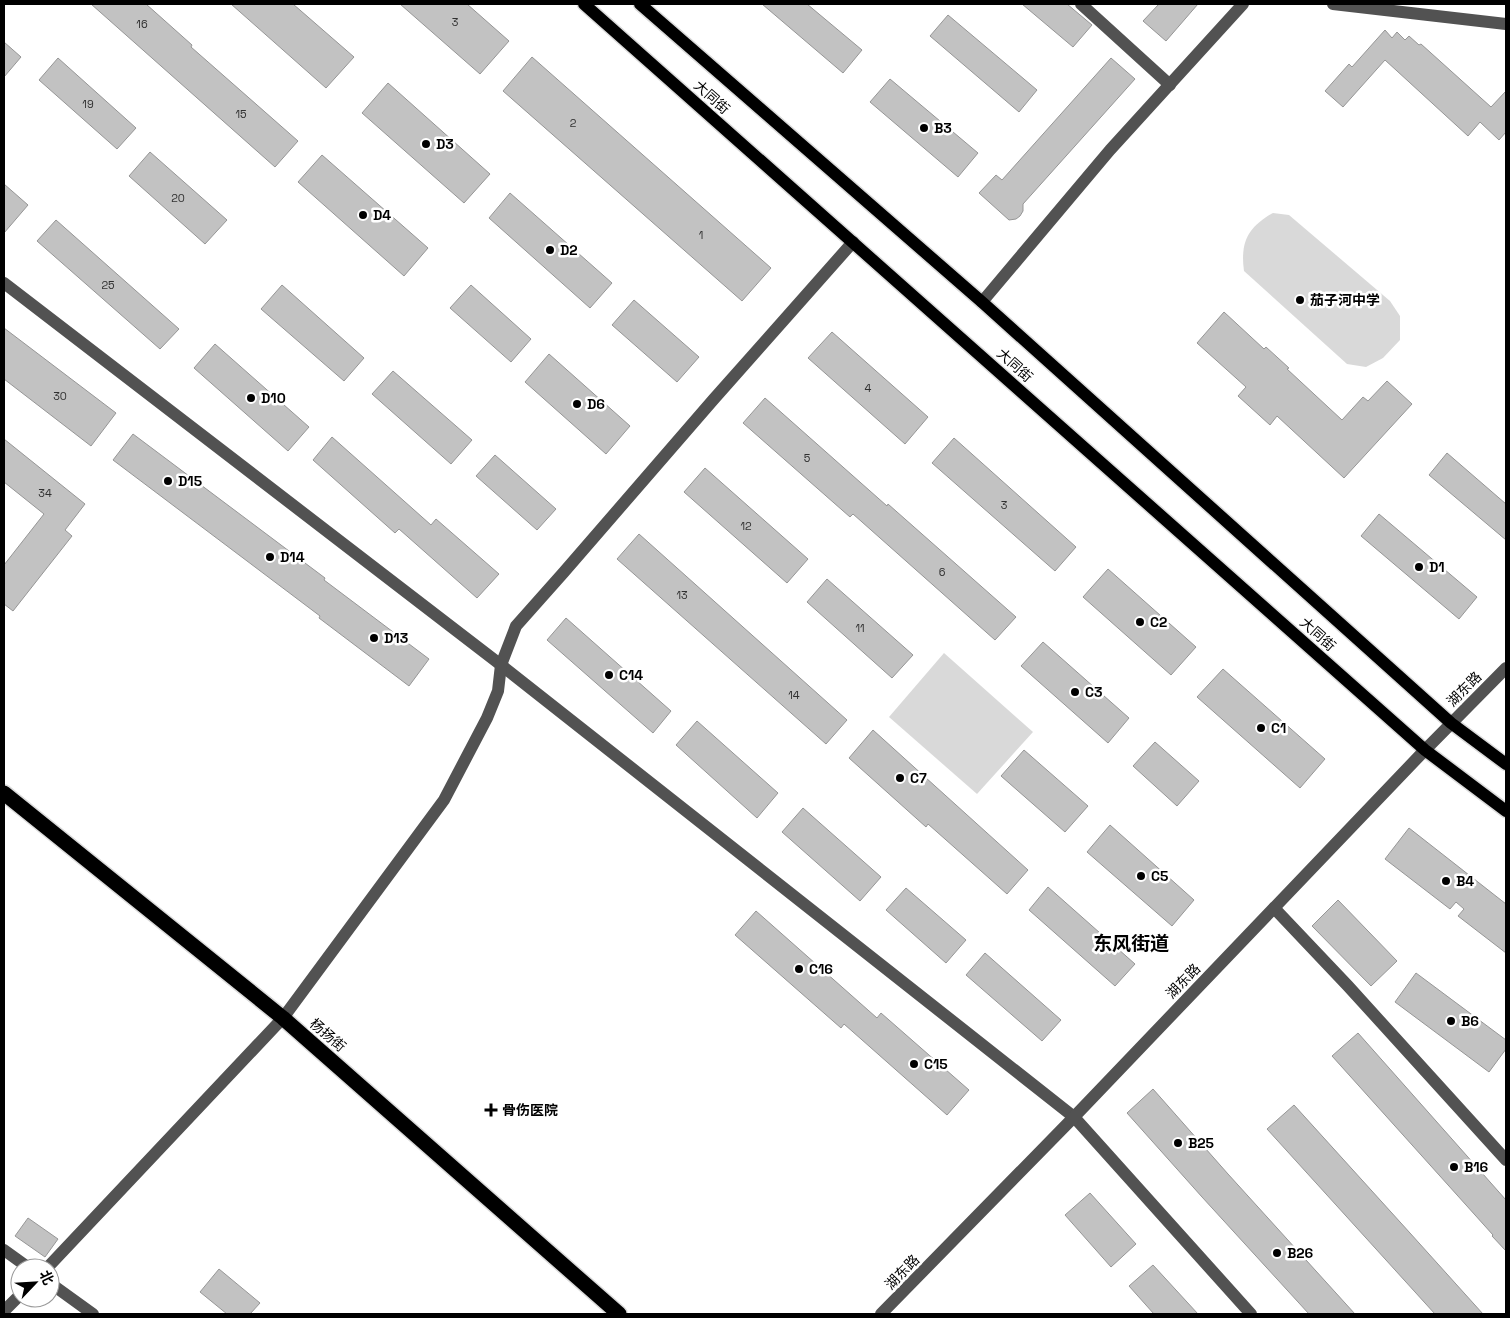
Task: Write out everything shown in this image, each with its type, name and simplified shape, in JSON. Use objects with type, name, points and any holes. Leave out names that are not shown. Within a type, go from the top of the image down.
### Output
[{"type":"highway","name":"杨扬街","points":[[4,793],[283,1018],[619,1314]]},
{"type":"main road","name":"大同街","points":[[584,4],[1425,750],[1506,811]]},
{"type":"main road","name":"大同街","points":[[640,4],[982,302],[1451,723],[1506,764]]},
{"type":"street","points":[[1081,4],[1170,85]]},
{"type":"street","points":[[982,302],[1110,150],[1243,4]]},
{"type":"street","points":[[1333,4],[1506,24]]},
{"type":"street","points":[[56,1258],[283,1018],[444,800],[487,718],[498,691],[500,665],[516,626],[853,242]]},
{"type":"street","points":[[4,283],[500,665],[1074,1117],[1251,1314]]},
{"type":"street","name":"湖东路","points":[[881,1314],[1074,1117],[1425,750],[1506,668]]},
{"type":"street","points":[[1274,908],[1348,986],[1506,1160]]},
{"type":"street","points":[[4,1250],[15,1258]]},
{"type":"street","points":[[60,1290],[93,1314]]},
{"type":"shaded area","points":[[1273,213],[1289,215],[1390,301],[1400,316],[1400,340],[1383,358],[1366,367],[1347,364],[1244,271],[1243,252],[1248,236],[1257,224]]},
{"type":"shaded area","points":[[944,653],[1033,732],[977,794],[889,717]]},
{"type":"building","points":[[91,4],[146,4],[192,45],[191,47],[298,141],[275,167]]},
{"type":"building","points":[[231,4],[293,4],[354,57],[326,88]]},
{"type":"building","points":[[400,4],[467,4],[509,41],[480,74]]},
{"type":"building","points":[[762,4],[807,4],[862,50],[843,73]]},
{"type":"building","points":[[1022,4],[1067,4],[1092,25],[1073,47]]},
{"type":"building","points":[[1159,4],[1198,4],[1166,41],[1143,21]]},
{"type":"building","points":[[948,15],[1037,90],[1019,112],[930,36]]},
{"type":"building","points":[[1385,30],[1392,38],[1397,32],[1405,40],[1409,36],[1419,45],[1421,44],[1491,107],[1506,91],[1506,132],[1499,140],[1480,122],[1468,136],[1385,60],[1343,107],[1325,91],[1349,64],[1352,67]]},
{"type":"building","points":[[4,42],[21,57],[4,77]]},
{"type":"building","points":[[532,57],[771,268],[742,301],[503,91]]},
{"type":"building","points":[[58,58],[136,128],[117,149],[39,80]]},
{"type":"building","points":[[1111,58],[1135,79],[1023,204],[1023,211],[1020,216],[1009,220],[979,193],[996,175],[1002,180]]},
{"type":"building","name":"B3","points":[[890,79],[978,153],[958,177],[870,102]]},
{"type":"building","name":"D3","points":[[388,83],[490,174],[464,203],[362,113]]},
{"type":"building","points":[[150,152],[227,220],[205,244],[129,176]]},
{"type":"building","name":"D4","points":[[322,155],[428,248],[404,276],[298,182]]},
{"type":"building","points":[[4,184],[28,205],[4,233]]},
{"type":"building","name":"D2","points":[[510,193],[612,283],[590,308],[489,218]]},
{"type":"building","points":[[56,220],[179,329],[160,349],[37,241]]},
{"type":"building","points":[[282,285],[364,358],[344,381],[261,309]]},
{"type":"building","points":[[471,285],[531,339],[511,362],[450,308]]},
{"type":"building","points":[[634,300],[699,357],[677,382],[612,325]]},
{"type":"building","points":[[1224,312],[1264,349],[1266,347],[1289,368],[1287,369],[1342,420],[1363,397],[1368,401],[1387,381],[1412,404],[1344,478],[1277,416],[1270,425],[1238,396],[1246,387],[1197,343]]},
{"type":"building","points":[[4,328],[116,413],[91,446],[4,379]]},
{"type":"building","points":[[832,332],[928,417],[905,444],[808,358]]},
{"type":"building","name":"D10","points":[[215,344],[309,427],[288,451],[194,368]]},
{"type":"building","name":"D6","points":[[549,354],[630,426],[606,454],[525,382]]},
{"type":"building","points":[[393,371],[472,440],[451,464],[372,394]]},
{"type":"building","points":[[765,398],[1016,617],[995,640],[853,514],[850,517],[743,423]]},
{"type":"building","points":[[133,434],[325,578],[324,580],[429,659],[409,686],[319,618],[320,616],[113,460]]},
{"type":"building","points":[[332,437],[431,525],[436,519],[499,574],[477,598],[399,529],[395,533],[313,460]]},
{"type":"building","points":[[954,438],[1076,547],[1055,571],[932,463]]},
{"type":"building","points":[[4,439],[85,504],[65,530],[72,536],[13,611],[4,604],[4,565],[44,514],[4,482]]},
{"type":"building","points":[[1447,453],[1506,504],[1506,540],[1429,475]]},
{"type":"building","points":[[495,455],[556,509],[537,530],[476,476]]},
{"type":"building","points":[[705,468],[808,559],[787,583],[684,492]]},
{"type":"building","name":"D1","points":[[1379,514],[1477,597],[1459,619],[1361,536]]},
{"type":"building","points":[[639,534],[847,720],[826,744],[617,559]]},
{"type":"building","name":"C2","points":[[1108,569],[1196,647],[1171,675],[1083,597]]},
{"type":"building","points":[[827,579],[913,655],[892,678],[807,602]]},
{"type":"building","name":"C14","points":[[566,618],[671,711],[653,733],[547,640]]},
{"type":"building","name":"C3","points":[[1043,642],[1129,718],[1108,743],[1021,666]]},
{"type":"building","name":"C1","points":[[1223,669],[1325,759],[1300,788],[1197,697]]},
{"type":"building","points":[[697,721],[778,793],[757,818],[676,745]]},
{"type":"building","points":[[873,730],[1028,870],[1007,894],[928,824],[926,827],[849,758]]},
{"type":"building","points":[[1155,742],[1199,781],[1177,806],[1133,766]]},
{"type":"building","points":[[1024,750],[1088,806],[1065,832],[1001,776]]},
{"type":"building","points":[[803,808],[881,877],[860,901],[782,832]]},
{"type":"building","name":"C5","points":[[1110,825],[1194,900],[1172,926],[1087,852]]},
{"type":"building","name":"B4","points":[[1409,828],[1506,904],[1506,953],[1458,916],[1464,909],[1456,902],[1450,909],[1385,859]]},
{"type":"building","points":[[1048,887],[1135,964],[1115,986],[1029,910]]},
{"type":"building","points":[[906,888],[966,940],[946,963],[886,910]]},
{"type":"building","points":[[1338,900],[1397,961],[1371,986],[1312,926]]},
{"type":"building","points":[[756,911],[877,1018],[881,1013],[969,1090],[947,1115],[844,1024],[841,1028],[735,935]]},
{"type":"building","points":[[985,953],[1061,1020],[1042,1041],[966,975]]},
{"type":"building","name":"B6","points":[[1416,973],[1506,1040],[1506,1049],[1489,1072],[1395,1002]]},
{"type":"building","points":[[1358,1033],[1506,1200],[1506,1251],[1332,1056]]},
{"type":"building","points":[[1153,1089],[1355,1314],[1309,1314],[1202,1197],[1127,1113]]},
{"type":"building","points":[[1294,1105],[1483,1314],[1435,1314],[1267,1129]]},
{"type":"building","points":[[1090,1193],[1136,1244],[1111,1267],[1065,1215]]},
{"type":"building","points":[[28,1218],[58,1239],[45,1257],[15,1236]]},
{"type":"building","points":[[1153,1265],[1198,1314],[1154,1314],[1129,1286]]},
{"type":"building","points":[[219,1269],[260,1303],[250,1314],[227,1314],[200,1292]]},
{"type":"place","name":"B3","points":[[924,128]]},
{"type":"place","name":"D3","points":[[426,144]]},
{"type":"place","name":"D4","points":[[363,215]]},
{"type":"place","name":"D2","points":[[550,250]]},
{"type":"place","name":"茄子河中学","points":[[1300,300]]},
{"type":"place","name":"D10","points":[[251,398]]},
{"type":"place","name":"D6","points":[[577,404]]},
{"type":"place","name":"D15","points":[[168,481]]},
{"type":"place","name":"D14","points":[[270,557]]},
{"type":"place","name":"D1","points":[[1419,567]]},
{"type":"place","name":"C2","points":[[1140,622]]},
{"type":"place","name":"D13","points":[[374,638]]},
{"type":"place","name":"C14","points":[[609,675]]},
{"type":"place","name":"C3","points":[[1075,692]]},
{"type":"place","name":"C1","points":[[1261,728]]},
{"type":"place","name":"C7","points":[[900,778]]},
{"type":"place","name":"C5","points":[[1141,876]]},
{"type":"place","name":"B4","points":[[1446,881]]},
{"type":"place","name":"C16","points":[[799,969]]},
{"type":"place","name":"B6","points":[[1451,1021]]},
{"type":"place","name":"C15","points":[[914,1064]]},
{"type":"place","name":"骨伤医院","points":[[491,1110]]},
{"type":"place","name":"B25","points":[[1178,1143]]},
{"type":"place","name":"B16","points":[[1454,1167]]},
{"type":"place","name":"B26","points":[[1277,1253]]},
{"type":"district","name":"东风街道","points":[[1131,943]]}]
